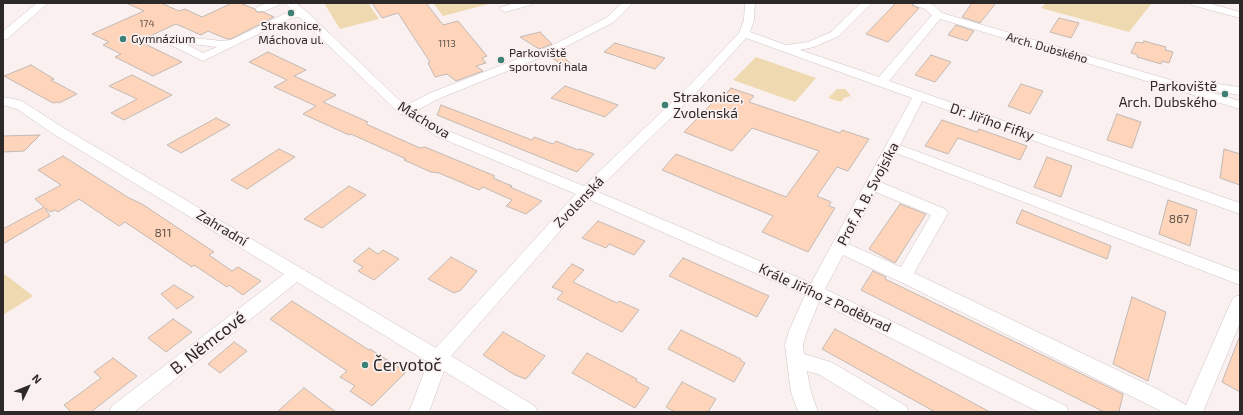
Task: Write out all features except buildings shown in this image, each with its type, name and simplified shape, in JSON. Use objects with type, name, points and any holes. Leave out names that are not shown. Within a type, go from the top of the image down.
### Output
[{"type":"street","points":[[3,37],[43,3]]},
{"type":"street","points":[[261,9],[275,3]]},
{"type":"street","name":"Máchova","points":[[290,3],[394,102],[406,111],[441,133],[586,192]]},
{"type":"street","points":[[505,9],[527,3]]},
{"type":"street","points":[[406,111],[434,96],[555,48],[590,31],[610,20],[628,3]]},
{"type":"street","name":"Zvolenská","points":[[419,412],[439,358],[462,330],[586,192],[695,87],[744,34],[749,20],[750,3]]},
{"type":"street","points":[[786,49],[810,45],[835,34],[867,3]]},
{"type":"street","name":"Arch. Dubského","points":[[918,3],[929,7],[938,15],[1240,105]]},
{"type":"street","points":[[1196,3],[1240,15]]},
{"type":"street","points":[[234,42],[222,44],[165,38],[203,58],[288,16],[302,13]]},
{"type":"street","points":[[881,83],[938,15]]},
{"type":"street","name":"Dr. Jiřího Fifky","points":[[744,34],[1240,209]]},
{"type":"street","points":[[1167,83],[1240,91]]},
{"type":"street","name":"Prof. A. B. Svojsíka","points":[[808,412],[801,392],[794,345],[798,331],[815,292],[919,96]]},
{"type":"street","name":"Zahradní","points":[[3,101],[15,103],[21,106],[57,130],[528,412]]},
{"type":"street","points":[[893,147],[1240,279]]},
{"type":"street","points":[[872,185],[940,213],[904,276]]},
{"type":"street","name":"Krále Jiřího z Poděbrad","points":[[586,192],[815,292],[1059,412]]},
{"type":"street","points":[[839,247],[904,276],[1152,396],[1181,412]]},
{"type":"street","name":"B. Němcové","points":[[119,412],[297,273]]},
{"type":"street","points":[[1193,412],[1240,302]]},
{"type":"street","points":[[796,359],[824,368],[899,412]]},
{"type":"shaded area","points":[[324,3],[368,3],[379,19],[340,29]]},
{"type":"shaded area","points":[[433,3],[492,3],[443,16]]},
{"type":"shaded area","points":[[1046,3],[1152,3],[1129,32],[1041,8]]},
{"type":"shaded area","points":[[756,57],[816,78],[795,102],[733,80]]},
{"type":"shaded area","points":[[837,89],[845,89],[851,96],[844,98],[841,102],[828,98]]},
{"type":"shaded area","points":[[3,273],[33,296],[3,315]]},
{"type":"place","name":"Strakonice, Máchova ul.","points":[[291,13]]},
{"type":"place","name":"Gymnázium","points":[[123,39]]},
{"type":"place","name":"Parkoviště sportovní hala","points":[[501,60]]},
{"type":"place","name":"Parkoviště Arch. Dubského","points":[[1225,94]]},
{"type":"place","name":"Strakonice, Zvolenská","points":[[665,105]]},
{"type":"place","name":"Červotoč","points":[[365,365]]}]
